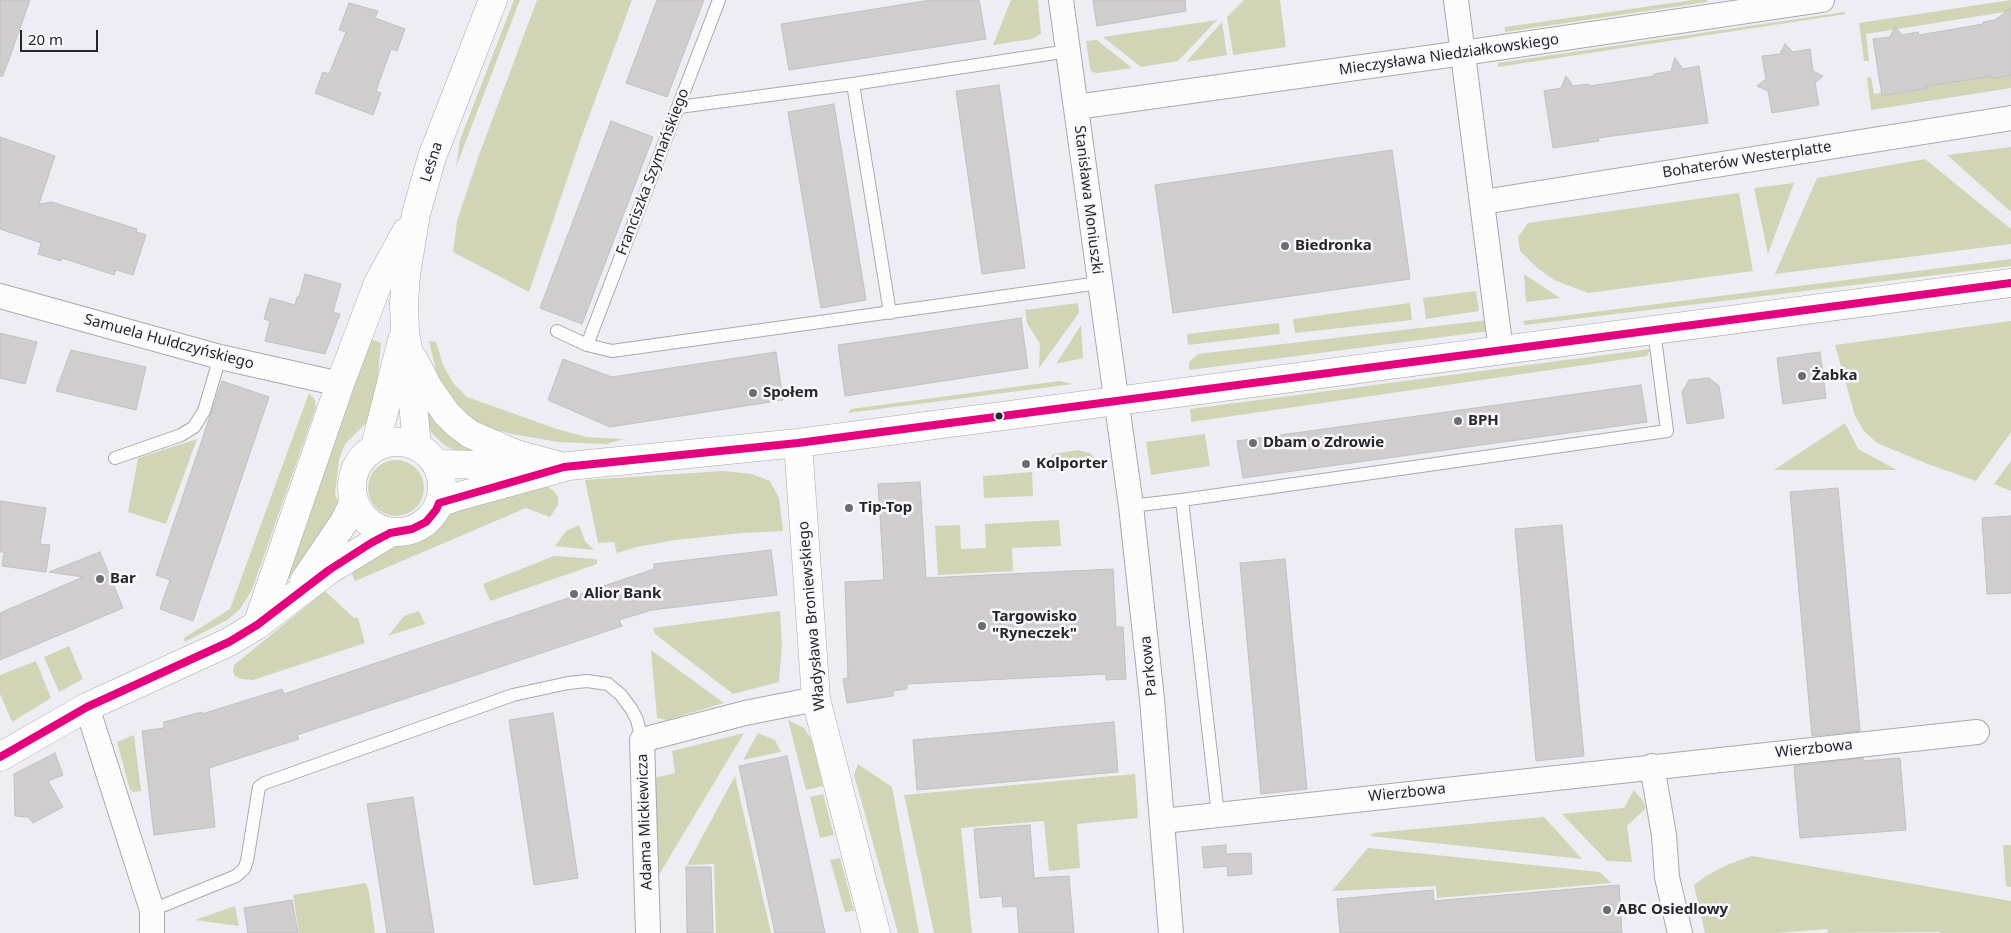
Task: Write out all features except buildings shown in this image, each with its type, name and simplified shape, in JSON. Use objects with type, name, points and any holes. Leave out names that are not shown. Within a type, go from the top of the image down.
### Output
[{"type":"street","name":"Leśna","points":[[427,455],[406,340],[404,303],[406,274],[416,214],[432,157],[493,0]]},
{"type":"street","name":"Stanisława Moniuszki","points":[[1061,0],[1110,362],[1117,400]]},
{"type":"street","points":[[1456,0],[1502,351]]},
{"type":"street","name":"Mieczysława Niedziałkowskiego","points":[[1076,107],[1822,0]]},
{"type":"street","name":"Bohaterów Westerplatte","points":[[1483,202],[2011,118]]},
{"type":"street","points":[[257,625],[340,384],[378,283],[416,214]]},
{"type":"street","points":[[440,503],[564,467],[798,443],[2011,283]]},
{"type":"street","name":"Samuela Huldczyńskiego","points":[[0,296],[220,357],[340,384]]},
{"type":"street","name":"Leśna","points":[[375,447],[392,376],[406,340]]},
{"type":"street","points":[[406,340],[428,387],[446,413],[457,424],[470,434],[516,454],[564,467]]},
{"type":"street","name":"Parkowa","points":[[1117,400],[1131,506],[1152,699],[1171,933]]},
{"type":"street","points":[[390,533],[369,523],[358,511],[354,502],[352,482],[356,468],[364,456],[375,447],[389,442],[404,442],[427,455],[564,467]]},
{"type":"street","name":"Władysława Broniewskiego","points":[[798,443],[816,699],[876,933]]},
{"type":"street","points":[[0,757],[87,707],[229,642],[257,625],[295,594],[354,554],[390,533],[412,529],[426,522],[440,503],[442,481],[427,455]]},
{"type":"street","points":[[295,594],[344,522],[354,502]]},
{"type":"street","name":"Adama Mickiewicza","points":[[648,933],[642,740],[745,714],[816,699]]},
{"type":"street","points":[[87,707],[152,922]]},
{"type":"street","name":"Wierzbowa","points":[[1163,821],[1652,766],[1977,732]]},
{"type":"street","points":[[1652,766],[1664,836],[1667,878],[1680,933]]},
{"type":"lane","name":"Franciszka Szymańskiego","points":[[587,344],[719,0]]},
{"type":"lane","points":[[679,107],[853,84],[1068,51]]},
{"type":"lane","points":[[853,84],[890,313]]},
{"type":"lane","points":[[557,331],[587,344],[612,351],[1099,283]]},
{"type":"lane","points":[[1131,506],[1667,431],[1654,330]]},
{"type":"lane","points":[[115,458],[181,434],[194,427],[204,411],[220,357]]},
{"type":"lane","points":[[1182,500],[1218,815]]},
{"type":"lane","points":[[152,922],[236,876],[244,869],[247,861],[259,787],[265,783],[514,695],[587,681],[608,684],[621,695],[637,720],[642,740]]},
{"type":"green space","points":[[514,0],[520,0],[456,167],[460,140]]},
{"type":"green space","points":[[537,0],[632,0],[581,138],[529,292],[453,252],[457,221],[479,155]]},
{"type":"green space","points":[[1011,0],[1038,0],[1041,34],[1032,39],[993,45]]},
{"type":"green space","points":[[1244,0],[1280,0],[1286,47],[1233,55],[1227,17]]},
{"type":"green space","points":[[1693,0],[1707,0],[1707,2],[1505,32],[1505,27]]},
{"type":"green space","points":[[2011,0],[2011,11],[1866,34],[1869,61],[1864,61],[1859,23]]},
{"type":"green space","points":[[1844,12],[1846,14],[1498,67],[1498,63]]},
{"type":"green space","points":[[1217,20],[1178,61],[1141,67],[1103,37]]},
{"type":"green space","points":[[1222,22],[1227,55],[1186,62]]},
{"type":"green space","points":[[1097,40],[1132,68],[1098,73],[1092,72],[1086,41]]},
{"type":"green space","points":[[2011,72],[2011,88],[1871,110],[1867,78],[1871,77],[1874,94]]},
{"type":"green space","points":[[2011,147],[2011,212],[1947,155]]},
{"type":"green space","points":[[1925,159],[2011,229],[2011,244],[1775,274],[1817,178]]},
{"type":"green space","points":[[1794,183],[1768,254],[1754,188]]},
{"type":"green space","points":[[1739,193],[1753,271],[1588,293],[1554,280],[1536,267],[1520,251],[1518,237],[1528,223]]},
{"type":"green space","points":[[2011,259],[2011,266],[1525,325],[1523,321]]},
{"type":"green space","points":[[1524,274],[1560,298],[1526,302]]},
{"type":"green space","points":[[1476,291],[1479,311],[1426,319],[1423,298]]},
{"type":"green space","points":[[1078,303],[1079,313],[1039,368],[1040,344],[1027,323],[1025,310]]},
{"type":"green space","points":[[1410,303],[1412,320],[1295,333],[1293,319]]},
{"type":"green space","points":[[1488,320],[1489,331],[1189,370],[1189,362],[1198,354]]},
{"type":"green space","points":[[2011,321],[2011,432],[1976,481],[1877,443],[1864,431],[1855,416],[1835,345]]},
{"type":"green space","points":[[1279,323],[1280,334],[1188,345],[1187,334]]},
{"type":"green space","points":[[1081,325],[1083,358],[1056,364]]},
{"type":"green space","points":[[370,339],[381,343],[377,386],[370,419],[345,444],[339,460],[335,494],[340,507],[288,579],[282,581]]},
{"type":"green space","points":[[429,341],[436,342],[443,365],[453,383],[467,397],[557,429],[586,437],[624,439],[606,444],[558,442],[512,434],[490,428],[473,420],[459,409],[439,383]]},
{"type":"green space","points":[[1650,349],[1647,356],[1191,422],[1190,409]]},
{"type":"green space","points":[[1059,381],[1073,384],[848,413],[851,409]]},
{"type":"green space","points":[[309,393],[315,400],[316,407],[252,590],[240,609],[227,620],[185,642],[184,638],[230,609]]},
{"type":"green space","points":[[428,406],[494,455],[462,454],[444,445],[424,422]]},
{"type":"green space","points":[[1845,423],[1858,449],[1897,470],[1774,470]]},
{"type":"green space","points":[[1205,434],[1210,466],[1151,475],[1146,442]]},
{"type":"green space","points":[[197,439],[166,524],[128,512],[138,458]]},
{"type":"green space","points":[[1078,450],[1090,453],[1103,468],[1048,471],[1048,464],[1053,454]]},
{"type":"green space","points":[[390,460],[402,460],[412,464],[420,472],[424,488],[420,504],[412,512],[402,516],[390,516],[380,512],[372,504],[368,494],[368,482],[372,472],[380,464]]},
{"type":"green space","points":[[2011,461],[2011,491],[1994,484]]},
{"type":"green space","points":[[723,471],[752,474],[770,481],[779,498],[783,531],[675,540],[617,553],[614,542],[598,543],[585,480]]},
{"type":"green space","points":[[1032,472],[1033,496],[984,498],[983,476]]},
{"type":"green space","points":[[547,486],[558,497],[558,505],[550,517],[526,508],[355,581],[352,574],[354,568],[395,545],[420,540],[442,523],[450,510]]},
{"type":"green space","points":[[1059,520],[1061,546],[1012,548],[1013,571],[938,575],[935,526],[960,525],[961,549],[986,548],[985,524]]},
{"type":"green space","points":[[579,525],[585,541],[594,550],[555,546],[566,531]]},
{"type":"green space","points":[[554,556],[595,559],[597,564],[490,601],[483,584]]},
{"type":"green space","points":[[325,591],[354,618],[358,618],[365,643],[253,680],[241,679],[235,676],[233,671],[234,665]]},
{"type":"green space","points":[[419,611],[425,624],[388,636],[404,616]]},
{"type":"green space","points":[[780,611],[782,644],[779,682],[733,694],[655,634],[653,628]]},
{"type":"green space","points":[[69,646],[83,679],[59,692],[44,657]]},
{"type":"green space","points":[[651,650],[724,703],[667,720],[657,718]]},
{"type":"green space","points":[[36,661],[51,698],[12,722],[0,694],[0,675]]},
{"type":"green space","points":[[788,720],[804,728],[812,740],[823,786],[806,790]]},
{"type":"green space","points":[[744,733],[654,883],[654,778],[675,773],[672,751]]},
{"type":"green space","points":[[758,733],[775,740],[781,752],[743,760]]},
{"type":"green space","points":[[134,735],[141,791],[134,792],[130,790],[117,742]]},
{"type":"green space","points":[[858,764],[892,787],[919,933],[898,933],[854,775]]},
{"type":"green space","points":[[1135,774],[1138,818],[1077,824],[1080,868],[1049,871],[1044,821],[961,828],[972,933],[934,933],[904,795]]},
{"type":"green space","points":[[735,776],[771,933],[716,933],[714,864],[687,865]]},
{"type":"green space","points":[[1634,790],[1646,808],[1627,826],[1632,862],[1607,861],[1562,814],[1624,808]]},
{"type":"green space","points":[[823,794],[834,835],[820,838],[810,797]]},
{"type":"green space","points":[[1544,817],[1582,859],[1370,836],[1373,833]]},
{"type":"green space","points":[[2003,845],[2011,845],[2011,887],[2006,886]]},
{"type":"green space","points":[[1368,848],[1600,872],[1611,883],[1437,898],[1436,886],[1332,891]]},
{"type":"green space","points":[[1752,856],[2011,901],[2011,933],[1828,933],[1827,929],[1778,933],[1705,933],[1694,885],[1706,876],[1729,864]]},
{"type":"green space","points":[[840,858],[854,911],[845,912],[830,860]]},
{"type":"green space","points":[[366,883],[375,933],[299,933],[293,895]]},
{"type":"green space","points":[[235,906],[239,926],[195,920]]},
{"type":"transit line","points":[[0,757],[87,707],[229,642],[257,625],[329,570],[371,543],[390,533],[412,529],[426,522],[439,503],[564,467],[798,443],[2011,283]]},
{"type":"place","name":"Biedronka","points":[[1285,246]]},
{"type":"place","name":"Żabka","points":[[1802,376]]},
{"type":"place","name":"Społem","points":[[753,393]]},
{"type":"place","name":"BPH","points":[[1458,421]]},
{"type":"place","name":"Dbam o Zdrowie","points":[[1253,443]]},
{"type":"place","name":"Kolporter","points":[[1026,464]]},
{"type":"place","name":"Tip-Top","points":[[849,508]]},
{"type":"place","name":"Bar","points":[[100,579]]},
{"type":"place","name":"Alior Bank","points":[[574,594]]},
{"type":"place","name":"Targowisko \"Ryneczek\"","points":[[982,626]]},
{"type":"place","name":"ABC Osiedlowy","points":[[1607,910]]}]
